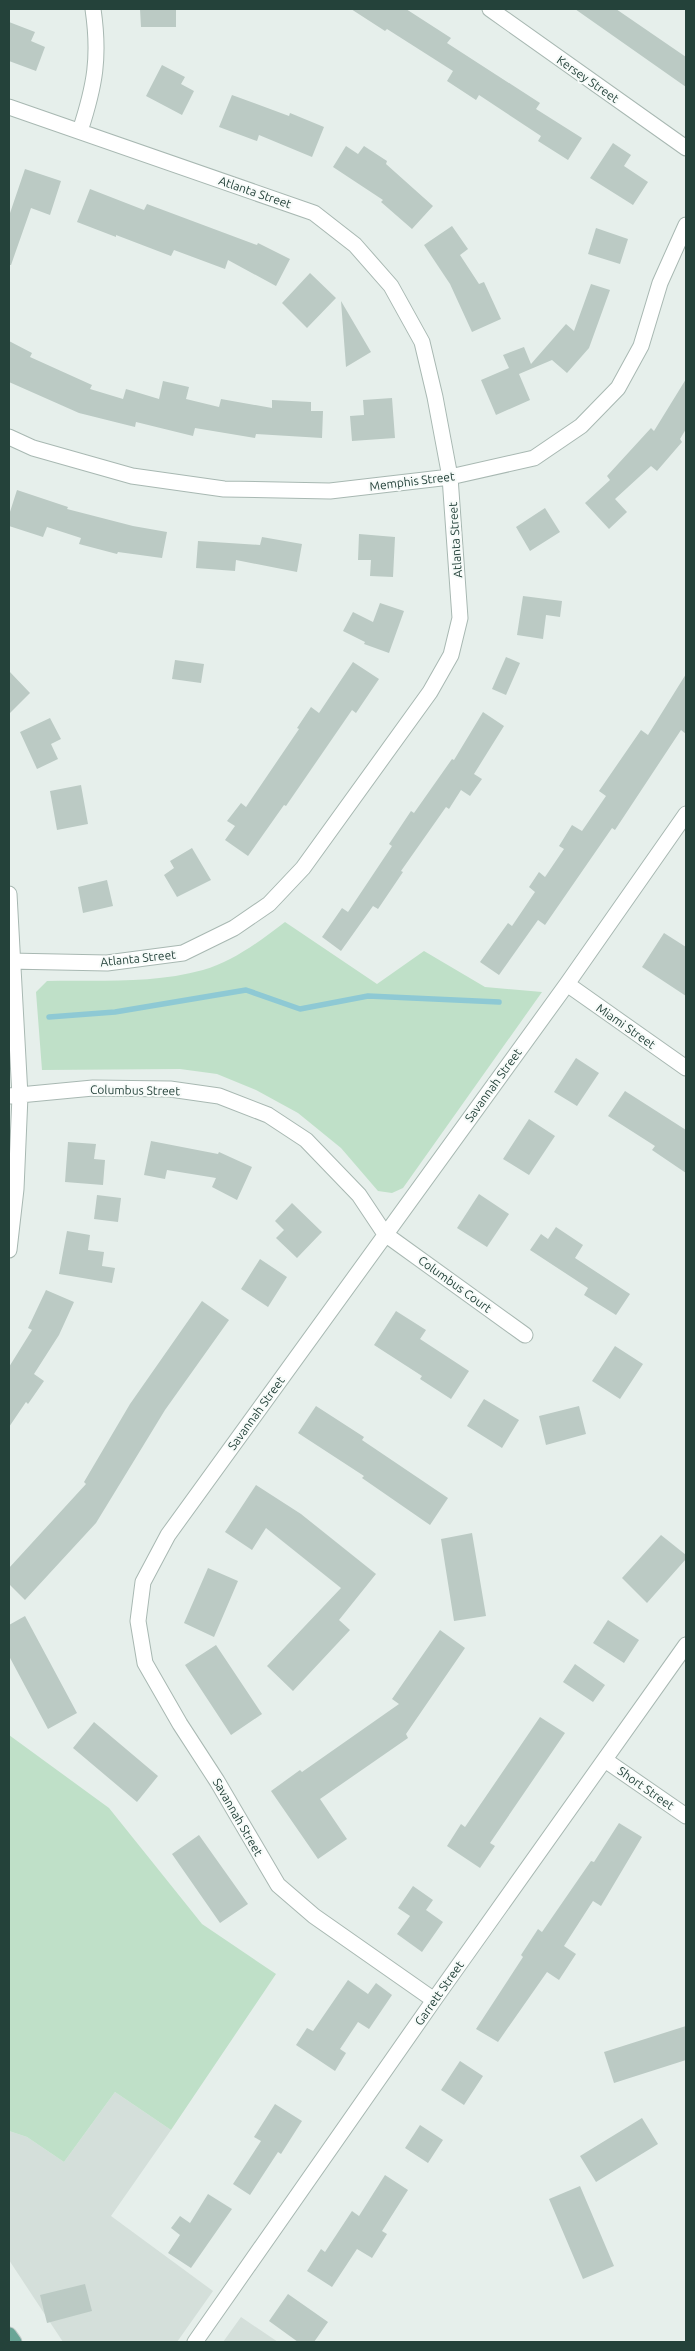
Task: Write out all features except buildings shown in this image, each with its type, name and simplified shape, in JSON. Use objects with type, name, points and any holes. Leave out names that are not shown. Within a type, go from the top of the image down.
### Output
[{"type":"main road","points":[[9,2335],[14,2342]]},
{"type":"street","points":[[80,131],[92,93],[98,42],[93,9]]},
{"type":"street","name":"Kersey Street","points":[[490,9],[686,148]]},
{"type":"street","name":"Atlanta Street","points":[[9,107],[314,213],[356,245],[391,286],[422,342],[435,397],[450,477],[460,618],[452,655],[430,692],[303,868],[262,909],[234,928],[183,953],[107,963],[11,961]]},
{"type":"street","name":"Memphis Street","points":[[9,437],[33,448],[132,476],[224,489],[330,491],[450,477],[534,458],[581,426],[618,388],[641,346],[660,283],[686,225]]},
{"type":"street","name":"Savannah Street","points":[[434,2000],[314,1916],[278,1885],[213,1773],[180,1724],[146,1663],[138,1621],[142,1582],[168,1535],[566,984],[686,814]]},
{"type":"street","points":[[9,894],[16,1189],[9,1250]]},
{"type":"street","name":"Miami Street","points":[[566,984],[686,1068]]},
{"type":"street","name":"Columbus Street","points":[[14,1096],[93,1088],[170,1089],[228,1099],[268,1115],[306,1140],[359,1194],[385,1234]]},
{"type":"street","name":"Columbus Court","points":[[385,1234],[525,1335]]},
{"type":"street","name":"Garrett Street","points":[[194,2342],[686,1645]]},
{"type":"street","name":"Short Street","points":[[605,1760],[686,1816]]},
{"type":"shaded area","points":[[115,2092],[171,2130],[111,2216],[213,2291],[177,2342],[63,2342],[9,2260],[9,2131],[27,2137],[64,2162]]},
{"type":"shaded area","points":[[241,2317],[278,2342],[223,2342]]},
{"type":"green space","points":[[285,922],[377,984],[424,951],[485,987],[542,992],[403,1188],[392,1193],[378,1191],[341,1148],[298,1113],[256,1090],[217,1074],[180,1069],[42,1070],[36,992],[47,981],[145,979],[203,970],[236,956]]},
{"type":"green space","points":[[9,1735],[109,1808],[202,1924],[276,1974],[171,2130],[115,2092],[64,2162],[27,2137],[9,2131]]},
{"type":"waterway","points":[[49,1017],[115,1012],[246,990],[300,1009],[368,996],[499,1002]]}]
